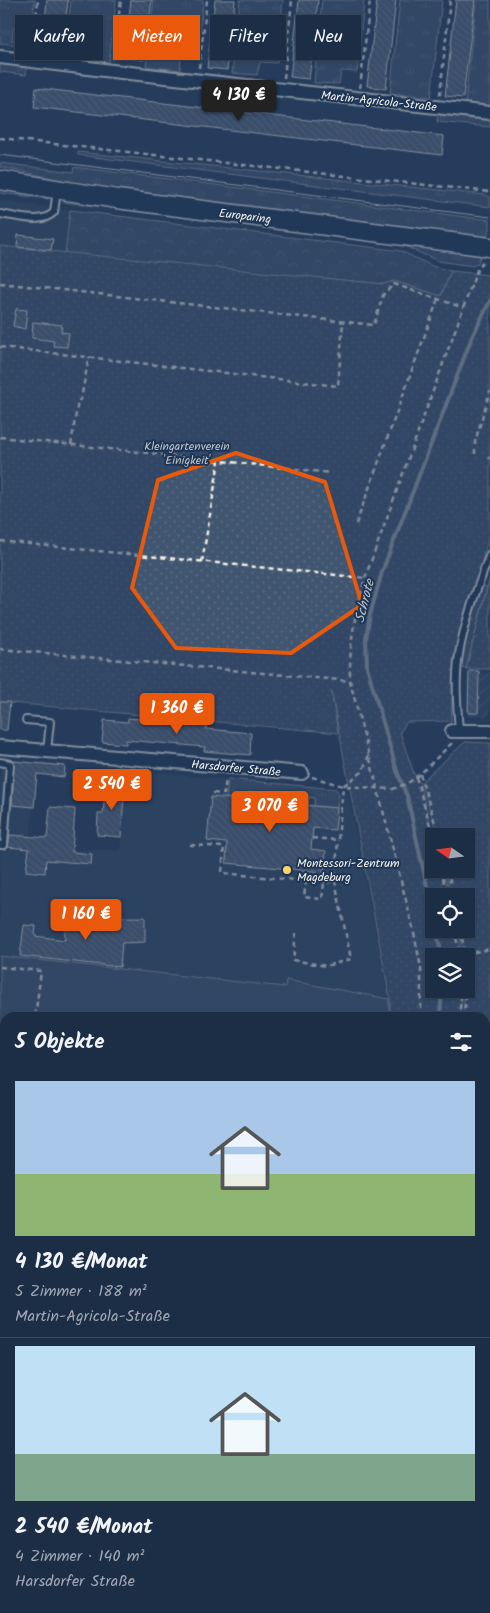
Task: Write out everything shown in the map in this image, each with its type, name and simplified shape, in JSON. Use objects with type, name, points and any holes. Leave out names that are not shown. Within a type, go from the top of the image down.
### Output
[{"type":"main road","name":"Europaring","points":[[0,180],[117,199],[490,247]]},
{"type":"street","name":"Martin-Agricola-Straße","points":[[0,57],[490,113]]},
{"type":"street","points":[[456,731],[490,732]]},
{"type":"street","name":"Harsdorfer Straße","points":[[0,747],[302,773]]},
{"type":"lane","points":[[0,214],[36,219],[46,217],[54,212],[57,189]]},
{"type":"lane","points":[[456,731],[459,655],[469,615],[490,554]]},
{"type":"lane","points":[[26,720],[50,722],[47,751]]},
{"type":"lane","points":[[0,762],[10,764],[4,845],[0,845]]},
{"type":"path","points":[[31,61],[38,0]]},
{"type":"path","points":[[112,71],[121,0]]},
{"type":"path","points":[[198,81],[207,0]]},
{"type":"path","points":[[283,90],[292,0]]},
{"type":"path","points":[[359,98],[370,0]]},
{"type":"path","points":[[439,107],[450,0]]},
{"type":"path","points":[[0,138],[490,192]]},
{"type":"path","points":[[67,152],[68,146]]},
{"type":"path","points":[[421,1012],[420,961],[410,909],[350,680],[349,654],[352,628],[365,578],[477,270]]},
{"type":"path","points":[[0,283],[374,325],[383,295],[394,284],[464,308]]},
{"type":"path","points":[[356,524],[438,299]]},
{"type":"path","points":[[0,347],[338,386],[343,322]]},
{"type":"path","points":[[71,445],[78,401],[81,399],[89,357]]},
{"type":"path","points":[[475,454],[475,442],[490,391]]},
{"type":"path","points":[[0,437],[332,473]]},
{"type":"path","points":[[202,562],[218,461]]},
{"type":"path","points":[[0,541],[365,578]]},
{"type":"path","points":[[0,649],[350,680]]},
{"type":"path","points":[[302,773],[322,781],[343,786],[393,789],[416,778],[455,740],[456,731]]},
{"type":"path","points":[[296,933],[293,960],[326,966],[351,959],[334,881],[343,786],[362,772],[370,754]]},
{"type":"path","points":[[213,793],[224,794],[227,767]]},
{"type":"path","points":[[420,774],[437,828]]},
{"type":"path","points":[[416,778],[431,828]]},
{"type":"path","points":[[312,838],[338,840]]},
{"type":"path","points":[[190,845],[226,847],[222,873],[306,881],[304,898],[322,899],[325,861]]},
{"type":"path","points":[[324,883],[334,881]]},
{"type":"path","points":[[475,953],[490,949]]},
{"type":"path","points":[[0,966],[41,972],[36,1012]]},
{"type":"path","points":[[460,1012],[461,998]]},
{"type":"path","points":[[465,1012],[466,998]]},
{"type":"highlighted area","points":[[236,453],[325,482],[362,605],[291,653],[176,648],[132,588],[158,480]]},
{"type":"shaded area","points":[[0,200],[70,210],[65,253],[0,246]]},
{"type":"shaded area","points":[[468,673],[490,673],[490,716],[467,716]]},
{"type":"shaded area","points":[[0,759],[38,763],[29,849],[120,850],[127,769],[348,793],[389,999],[286,980],[285,987],[0,956]]},
{"type":"green space","points":[[0,0],[35,0],[33,15],[15,15],[15,28],[13,28],[12,40],[15,40],[15,44],[0,43]]},
{"type":"green space","points":[[71,0],[116,0],[109,62],[91,60],[103,60],[103,15],[69,15]]},
{"type":"green space","points":[[154,0],[203,0],[200,28],[200,15],[152,15]]},
{"type":"green space","points":[[240,0],[283,0],[282,15],[238,15]]},
{"type":"green space","points":[[322,0],[364,0],[361,31],[361,15],[321,15]]},
{"type":"green space","points":[[400,0],[442,0],[431,97],[390,93]]},
{"type":"green space","points":[[476,0],[490,0],[490,107],[465,104]]},
{"type":"green space","points":[[147,60],[181,60],[180,70],[146,66]]},
{"type":"green space","points":[[233,60],[277,60],[277,63],[260,62],[257,75],[232,73]]},
{"type":"green space","points":[[316,60],[358,60],[357,72],[341,71],[339,84],[314,83]]},
{"type":"green space","points":[[0,61],[27,64],[26,75],[0,72]]},
{"type":"green space","points":[[438,112],[490,118],[490,127],[437,122]]},
{"type":"green space","points":[[78,152],[486,195],[490,197],[490,207],[78,155]]},
{"type":"green space","points":[[0,163],[73,172],[74,167],[490,220],[490,229],[486,238],[95,187],[0,167]]},
{"type":"green space","points":[[0,190],[48,197],[49,199],[0,193]]},
{"type":"green space","points":[[67,199],[481,252],[478,263],[473,266],[438,261],[402,245],[63,202]]},
{"type":"green space","points":[[70,210],[401,251],[432,266],[451,271],[441,296],[394,281],[384,284],[65,254]]},
{"type":"green space","name":"Kleingartenverein 'Einigkeit'","points":[[0,246],[384,284],[394,281],[441,296],[451,271],[490,275],[490,534],[458,640],[453,669],[451,721],[407,722],[400,732],[414,774],[419,781],[432,828],[425,828],[425,878],[446,878],[448,888],[425,888],[425,938],[458,938],[460,948],[425,948],[425,998],[462,998],[461,1012],[390,1012],[390,999],[331,690],[338,733],[0,702]]},
{"type":"green space","points":[[490,577],[490,669],[466,669]]},
{"type":"green space","points":[[482,586],[487,587],[466,669],[461,668],[464,645]]},
{"type":"green space","points":[[465,742],[490,743],[490,1012],[463,1012],[464,998],[475,998],[475,948],[462,948],[460,938],[475,938],[475,888],[449,888],[447,878],[475,878],[475,828],[435,828],[421,782]]},
{"type":"green space","points":[[228,779],[336,789],[339,794],[337,808],[314,806],[315,798],[309,797],[308,806],[254,801],[254,793],[248,792],[247,800],[226,798]]},
{"type":"green space","points":[[0,956],[285,987],[286,980],[389,999],[389,1012],[0,1012]]},
{"type":"building","points":[[47,0],[68,0],[66,15],[45,15]]},
{"type":"building","points":[[131,0],[152,0],[150,15],[129,15]]},
{"type":"building","points":[[215,0],[235,0],[233,15],[213,15]]},
{"type":"building","points":[[299,0],[318,0],[316,15],[297,15]]},
{"type":"building","points":[[377,0],[396,0],[386,89],[367,86]]},
{"type":"building","points":[[456,0],[475,0],[463,98],[445,96]]},
{"type":"building","points":[[296,26],[296,60],[311,60],[309,79],[290,77]]},
{"type":"building","points":[[210,42],[210,60],[228,60],[227,70],[207,68]]},
{"type":"building","points":[[36,88],[444,136],[442,155],[34,107]]},
{"type":"building","points":[[18,235],[53,239],[51,250],[17,247]]},
{"type":"building","points":[[16,309],[27,310],[25,329],[13,326]]},
{"type":"building","points":[[33,322],[62,325],[61,332],[69,333],[67,347],[53,346],[54,341],[32,338]]},
{"type":"building","points":[[469,671],[479,671],[478,713],[468,713]]},
{"type":"building","points":[[0,702],[10,702],[7,730],[0,730]]},
{"type":"building","points":[[128,718],[207,725],[206,729],[251,733],[250,755],[204,751],[205,747],[126,740],[126,744],[102,742],[104,720],[128,722]]},
{"type":"building","points":[[14,761],[65,766],[64,777],[37,774],[34,807],[12,805]]},
{"type":"building","points":[[106,781],[125,783],[121,837],[97,835],[98,814],[103,814]]},
{"type":"building","points":[[211,797],[337,808],[335,830],[313,828],[311,849],[326,851],[324,872],[226,863],[227,843],[207,841]]},
{"type":"building","points":[[50,807],[75,809],[72,852],[92,854],[91,864],[46,860],[45,873],[26,871],[29,849],[8,847],[10,835],[47,838]]},
{"type":"building","points":[[145,917],[145,942],[122,943],[120,967],[20,956],[24,925],[36,926],[35,936],[65,940],[65,918]]},
{"type":"waterway","name":"Schrote","points":[[427,888],[407,796],[397,771],[367,667],[366,638],[370,615],[382,572],[472,337],[490,301]]},
{"type":"waterway","name":"Schrote","points":[[438,938],[440,948]]},
{"type":"waterway","name":"Schrote","points":[[440,1012],[441,998]]},
{"type":"tram line","points":[[0,155],[490,217]]},
{"type":"place","name":"Montessori-Zentrum Magdeburg","points":[[287,870]]}]
